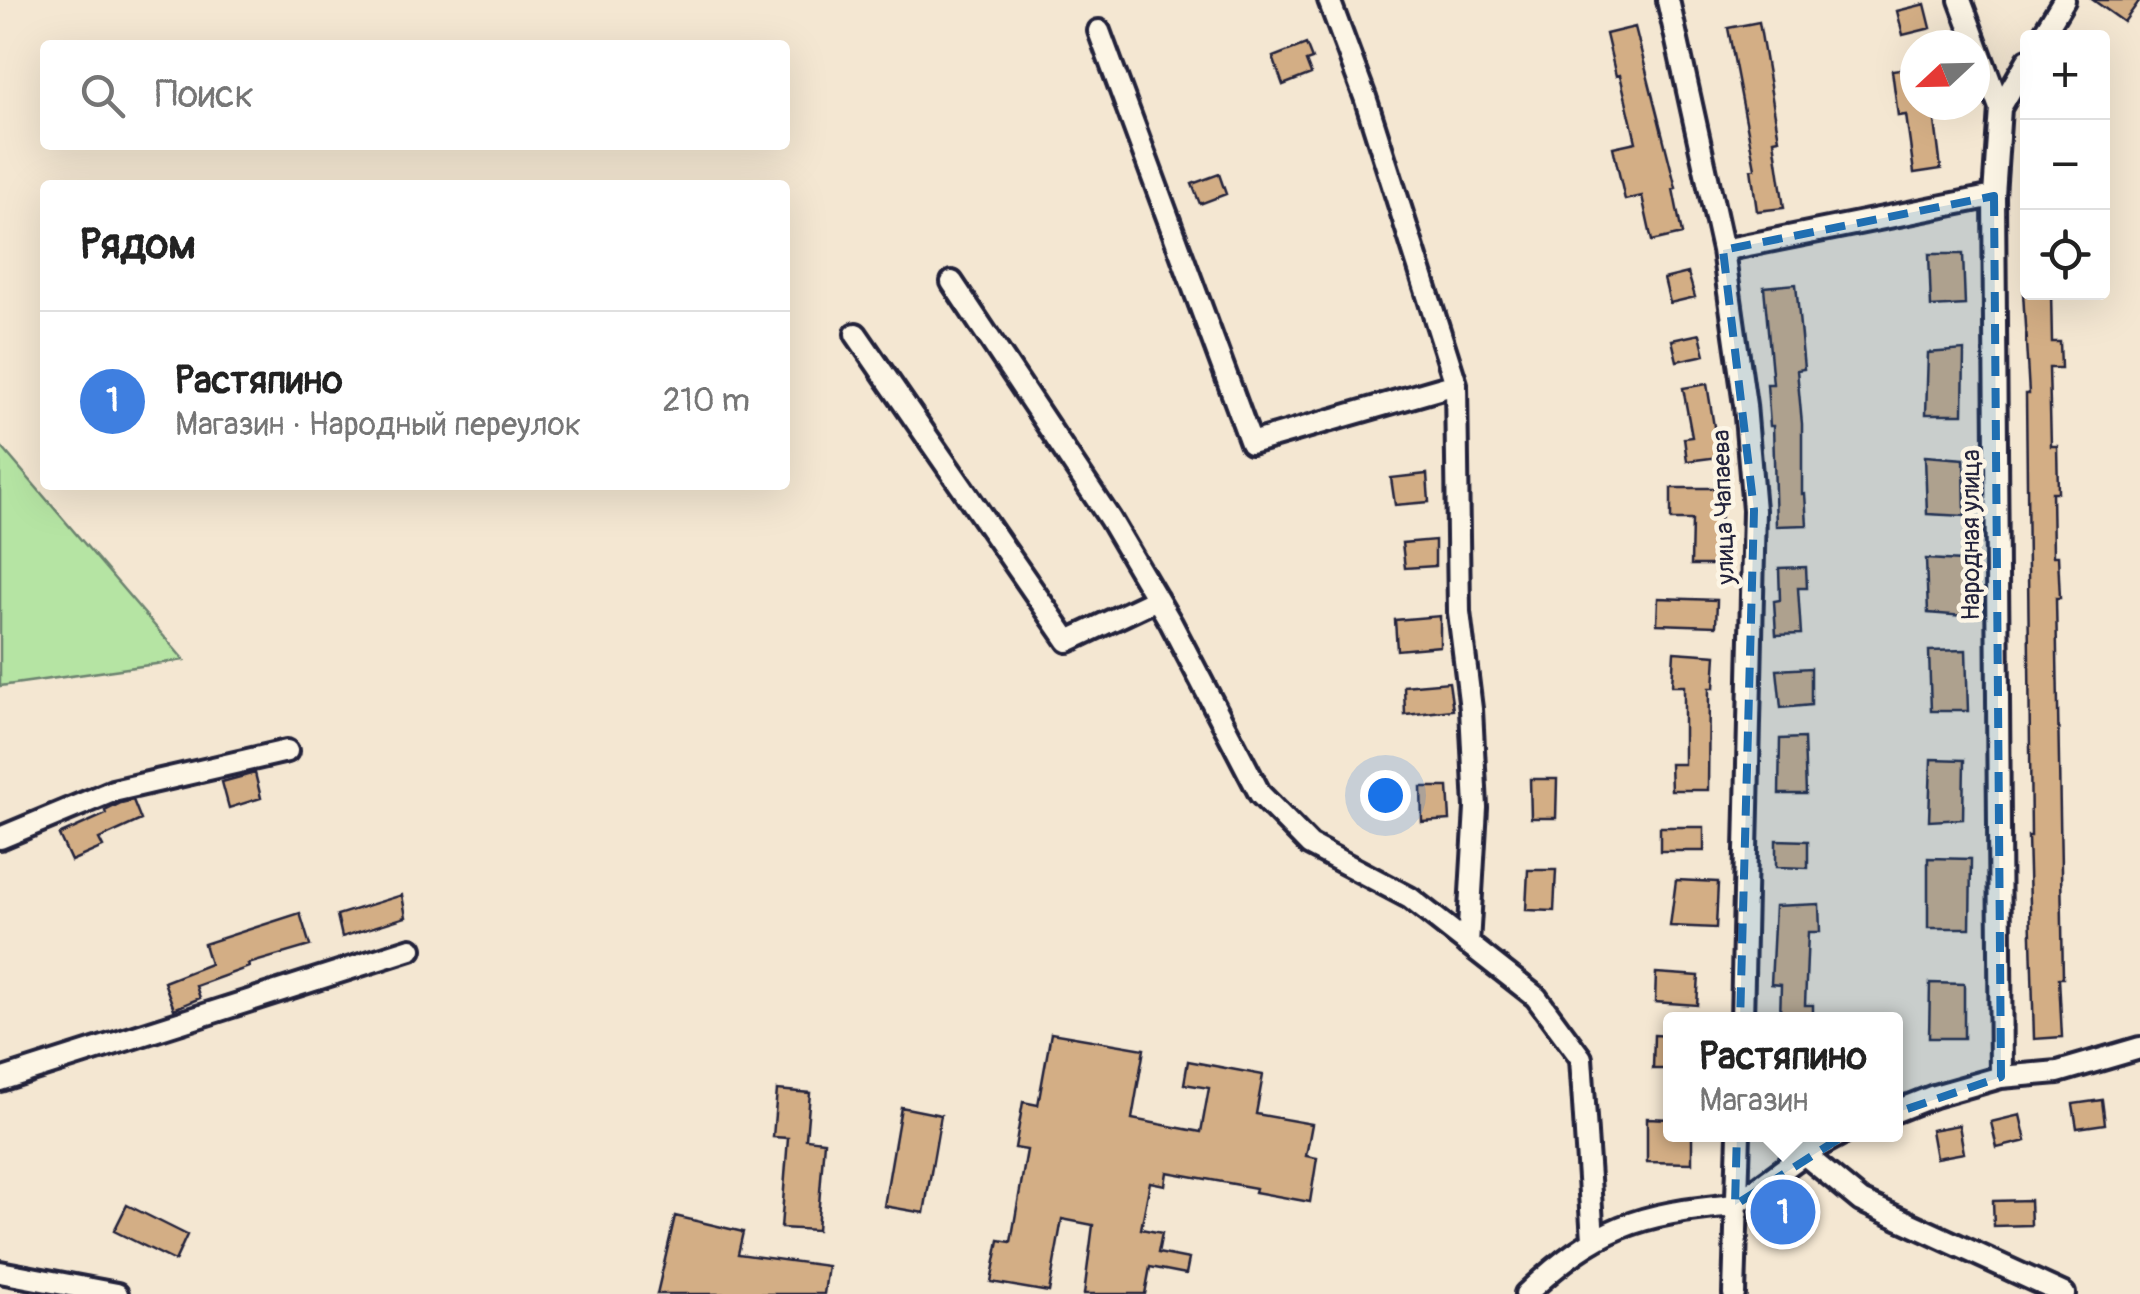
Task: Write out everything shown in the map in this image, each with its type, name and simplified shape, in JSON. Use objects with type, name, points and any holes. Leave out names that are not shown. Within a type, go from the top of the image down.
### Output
[{"type":"street","points":[[1329,0],[1366,97],[1456,384],[1459,612],[1476,808],[1468,944]]},
{"type":"street","name":"улица Чапаева","points":[[1668,0],[1723,250],[1745,405],[1754,510],[1742,1012]]},
{"type":"street","name":"Народная улица","points":[[1960,0],[2000,108],[1994,196],[2001,1078]]},
{"type":"street","points":[[2047,30],[2064,0]]},
{"type":"street","points":[[1099,32],[1251,443],[1456,384]]},
{"type":"street","points":[[2000,108],[2020,72]]},
{"type":"street","points":[[1723,250],[1994,196]]},
{"type":"street","points":[[952,282],[1110,519],[1260,794],[1310,844],[1410,898],[1536,997],[1581,1058],[1593,1239]]},
{"type":"street","points":[[856,334],[1068,642],[1157,599]]},
{"type":"street","points":[[0,838],[113,791],[287,751]]},
{"type":"street","points":[[0,1080],[411,949]]},
{"type":"street","points":[[1903,1107],[2001,1078],[2058,1072],[2140,1048]]},
{"type":"street","points":[[1734,1294],[1738,1142]]},
{"type":"street","points":[[1526,1294],[1593,1239],[1626,1224],[1676,1210],[1735,1205],[1826,1142]]},
{"type":"street","points":[[1804,1154],[1861,1201],[2064,1294]]},
{"type":"street","points":[[0,1272],[117,1294]]},
{"type":"highlighted area","points":[[1994,196],[2001,1077],[1860,1125],[1735,1205],[1754,510],[1723,250]]},
{"type":"green space","points":[[0,445],[184,660],[0,686]]},
{"type":"building","points":[[2093,0],[2140,0],[2124,22]]},
{"type":"building","points":[[1925,4],[1931,28],[1902,30],[1897,11]]},
{"type":"building","points":[[1759,22],[1779,139],[1774,140],[1784,208],[1757,211],[1751,169],[1755,168],[1728,28]]},
{"type":"building","points":[[1635,27],[1676,188],[1673,189],[1682,234],[1652,241],[1642,196],[1625,200],[1613,147],[1636,142],[1606,34]]},
{"type":"building","points":[[1306,44],[1312,59],[1306,61],[1311,74],[1283,85],[1273,57]]},
{"type":"building","points":[[1900,69],[1900,116],[1898,116],[1892,70]]},
{"type":"building","points":[[1907,120],[1935,120],[1941,169],[1914,173]]},
{"type":"building","points":[[1219,174],[1226,194],[1200,204],[1192,184]]},
{"type":"building","points":[[1929,254],[1963,254],[1965,305],[1931,307]]},
{"type":"building","points":[[1688,273],[1695,297],[1670,303],[1664,279]]},
{"type":"building","points":[[1796,284],[1804,369],[1797,370],[1807,525],[1776,526],[1773,426],[1767,384],[1773,384],[1764,287]]},
{"type":"building","points":[[2023,300],[2051,300],[2052,342],[2060,342],[2061,368],[2049,368],[2051,446],[2057,446],[2058,492],[2052,492],[2053,556],[2058,556],[2060,598],[2056,598],[2062,1037],[2034,1039],[2028,836],[2029,394]]},
{"type":"building","points":[[1700,334],[1705,355],[1677,361],[1672,340]]},
{"type":"building","points":[[1964,350],[1963,414],[1926,414],[1928,353]]},
{"type":"building","points":[[1707,384],[1719,457],[1687,461],[1684,438],[1692,437],[1683,388]]},
{"type":"building","points":[[1925,456],[1964,459],[1965,516],[1927,514]]},
{"type":"building","points":[[1427,474],[1429,502],[1395,505],[1391,478]]},
{"type":"building","points":[[1671,488],[1721,488],[1720,565],[1691,565],[1692,520],[1671,520]]},
{"type":"building","points":[[1435,540],[1435,566],[1405,568],[1402,543]]},
{"type":"building","points":[[1926,559],[1962,561],[1964,616],[1928,613]]},
{"type":"building","points":[[1806,567],[1807,588],[1798,588],[1801,634],[1776,635],[1774,601],[1780,600],[1779,568]]},
{"type":"building","points":[[1658,598],[1717,600],[1716,626],[1657,624]]},
{"type":"building","points":[[1440,616],[1440,646],[1397,650],[1395,620]]},
{"type":"building","points":[[1966,650],[1968,711],[1931,711],[1929,651]]},
{"type":"building","points":[[1674,652],[1716,655],[1714,688],[1709,688],[1708,790],[1671,790],[1670,764],[1684,764],[1684,686],[1672,686]]},
{"type":"building","points":[[1811,668],[1811,705],[1781,708],[1777,670]]},
{"type":"building","points":[[1449,682],[1453,710],[1405,715],[1404,686]]},
{"type":"building","points":[[1804,738],[1806,794],[1779,794],[1780,739]]},
{"type":"building","points":[[1931,759],[1964,760],[1963,819],[1929,821]]},
{"type":"building","points":[[255,773],[261,798],[229,808],[222,782]]},
{"type":"building","points":[[1530,779],[1557,779],[1556,818],[1531,818]]},
{"type":"building","points":[[1421,787],[1448,787],[1450,820],[1422,822]]},
{"type":"building","points":[[133,800],[141,820],[99,839],[103,847],[71,861],[59,835]]},
{"type":"building","points":[[1660,827],[1704,827],[1704,851],[1660,851]]},
{"type":"building","points":[[1776,840],[1808,841],[1808,868],[1776,867]]},
{"type":"building","points":[[1928,858],[1971,859],[1970,928],[1928,928]]},
{"type":"building","points":[[1528,870],[1556,870],[1554,911],[1526,910]]},
{"type":"building","points":[[1676,880],[1718,882],[1716,928],[1670,926]]},
{"type":"building","points":[[402,895],[406,917],[342,937],[337,915]]},
{"type":"building","points":[[1819,904],[1820,932],[1808,932],[1805,1005],[1813,1005],[1813,1012],[1780,1012],[1781,985],[1771,984],[1775,906]]},
{"type":"building","points":[[300,913],[310,946],[248,964],[249,967],[196,986],[200,998],[174,1009],[164,982],[210,964],[204,944]]},
{"type":"building","points":[[1656,973],[1699,976],[1697,1005],[1655,1002]]},
{"type":"building","points":[[1930,983],[1964,984],[1964,1038],[1929,1038]]},
{"type":"building","points":[[1051,1033],[1144,1049],[1132,1119],[1201,1132],[1209,1088],[1184,1084],[1188,1061],[1263,1075],[1256,1114],[1312,1124],[1306,1156],[1317,1158],[1310,1202],[1167,1172],[1165,1185],[1150,1182],[1141,1229],[1162,1233],[1158,1253],[1189,1259],[1186,1274],[1150,1267],[1145,1294],[1084,1294],[1093,1225],[1062,1219],[1049,1292],[991,1282],[999,1240],[1011,1242],[1027,1150],[1015,1148],[1023,1102],[1038,1105]]},
{"type":"building","points":[[1654,1035],[1663,1036],[1663,1069],[1653,1069]]},
{"type":"building","points":[[777,1090],[810,1093],[806,1139],[824,1141],[817,1230],[781,1228],[788,1138],[773,1137]]},
{"type":"building","points":[[2102,1100],[2105,1124],[2077,1128],[2073,1104]]},
{"type":"building","points":[[901,1107],[941,1115],[924,1213],[884,1206]]},
{"type":"building","points":[[2020,1115],[2026,1141],[1997,1148],[1991,1122]]},
{"type":"building","points":[[1647,1118],[1663,1119],[1663,1142],[1692,1142],[1692,1163],[1647,1162]]},
{"type":"building","points":[[1959,1125],[1964,1153],[1936,1158],[1931,1130]]},
{"type":"building","points":[[1798,1187],[1810,1223],[1768,1237],[1757,1206],[1769,1197]]},
{"type":"building","points":[[2030,1200],[2031,1225],[1994,1226],[1993,1201]]},
{"type":"building","points":[[127,1205],[187,1235],[175,1261],[114,1231]]},
{"type":"building","points":[[675,1216],[743,1232],[738,1254],[828,1266],[824,1294],[657,1294]]},
{"type":"place","name":"Растяпино","points":[[1783,1212]]}]
